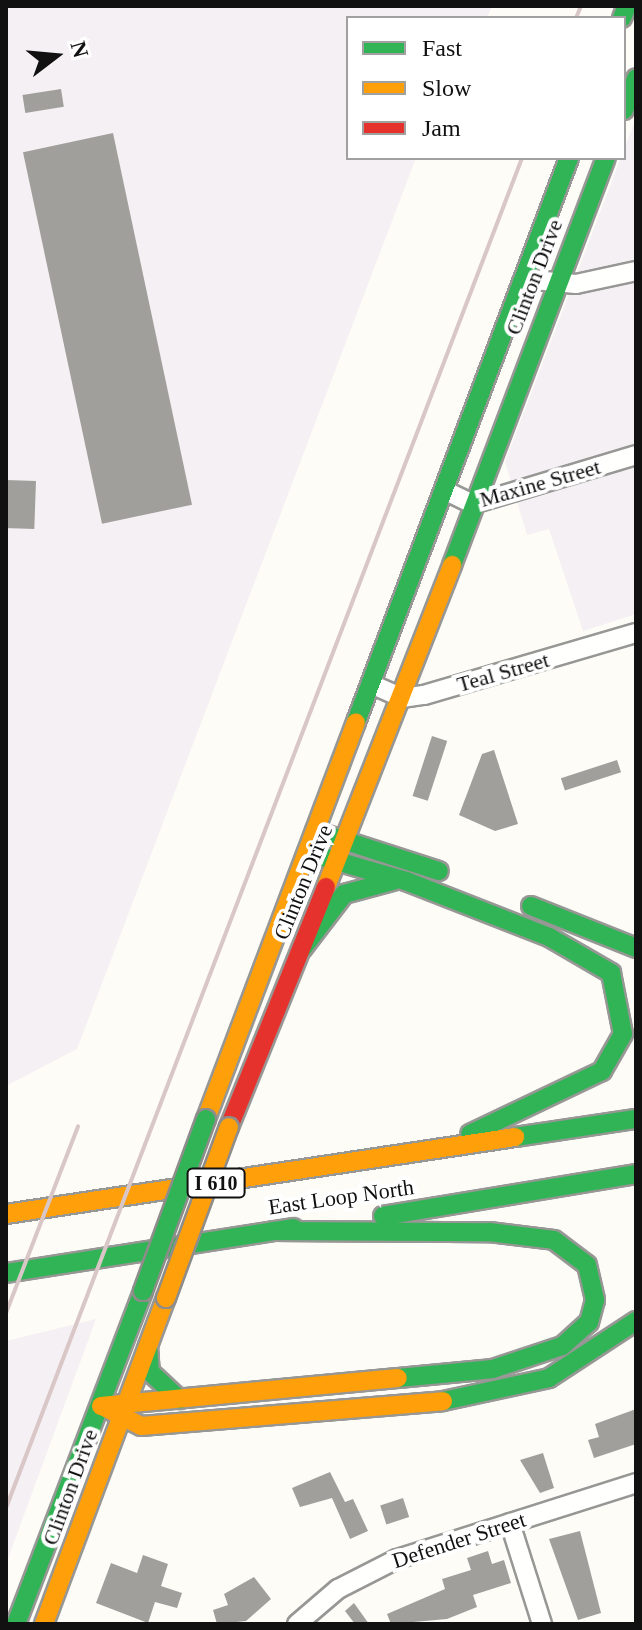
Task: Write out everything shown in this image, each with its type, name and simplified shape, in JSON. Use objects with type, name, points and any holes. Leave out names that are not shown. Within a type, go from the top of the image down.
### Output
[{"type":"main road","points":[[626,105],[636,78]]},
{"type":"main road","name":"Clinton Drive","points":[[16,1624],[101,1406],[206,1119],[446,491],[568,160]]},
{"type":"main road","name":"Clinton Drive","points":[[44,1624],[229,1127],[302,949],[333,861],[345,841],[402,698],[605,160]]},
{"type":"main road","points":[[315,831],[636,948]]},
{"type":"main road","points":[[309,853],[406,881],[574,948],[611,973],[621,1005],[623,1034],[602,1071],[427,1153]]},
{"type":"main road","points":[[302,949],[344,894],[369,882],[406,881]]},
{"type":"main road","name":"East Loop North","points":[[6,1214],[427,1153],[636,1119]]},
{"type":"main road","name":"East Loop North","points":[[6,1273],[636,1174]]},
{"type":"main road","points":[[124,1412],[179,1399],[493,1369],[562,1346],[589,1322],[595,1300],[587,1265],[554,1240],[489,1232],[273,1231]]},
{"type":"main road","points":[[101,1406],[124,1412],[141,1426],[480,1396],[549,1378],[636,1321]]},
{"type":"main road","points":[[148,1346],[150,1372],[179,1399]]},
{"type":"street","points":[[524,279],[557,282],[636,271]]},
{"type":"street","name":"Maxine Street","points":[[446,491],[473,504],[636,455]]},
{"type":"street","name":"Teal Street","points":[[402,698],[636,633]]},
{"type":"street","points":[[371,684],[402,698]]},
{"type":"street","name":"Defender Street","points":[[297,1624],[377,1567],[636,1483]]},
{"type":"street","points":[[510,1523],[542,1624]]},
{"type":"shaded area","points":[[6,6],[492,6],[488,16],[346,16],[346,160],[415,160],[77,1049],[6,1086]]},
{"type":"shaded area","points":[[636,118],[636,614],[583,631],[549,529],[527,535],[505,462],[620,160],[626,160],[626,144]]},
{"type":"shaded area","points":[[96,1319],[6,1564],[6,1341]]},
{"type":"building","points":[[61,89],[64,107],[25,113],[22,95]]},
{"type":"building","points":[[113,133],[192,505],[102,524],[23,152]]},
{"type":"building","points":[[6,480],[36,481],[34,529],[6,528]]},
{"type":"building","points":[[432,736],[447,741],[428,801],[413,796]]},
{"type":"building","points":[[494,750],[518,824],[495,831],[459,815],[482,754]]},
{"type":"building","points":[[617,760],[621,772],[565,791],[561,778]]},
{"type":"building","points":[[636,1409],[636,1444],[594,1458],[588,1440],[599,1437],[595,1424]]},
{"type":"building","points":[[543,1453],[554,1488],[540,1493],[520,1460]]},
{"type":"building","points":[[330,1472],[345,1502],[353,1499],[368,1531],[350,1539],[332,1498],[300,1507],[292,1488]]},
{"type":"building","points":[[403,1498],[409,1517],[386,1524],[380,1505]]},
{"type":"building","points":[[580,1531],[601,1613],[578,1620],[549,1539]]},
{"type":"building","points":[[488,1551],[492,1564],[504,1560],[511,1583],[473,1595],[477,1607],[447,1619],[391,1624],[387,1614],[445,1589],[442,1579],[471,1570],[467,1558]]},
{"type":"building","points":[[143,1555],[168,1564],[161,1586],[182,1593],[177,1608],[155,1602],[148,1623],[96,1603],[111,1563],[137,1573]]},
{"type":"building","points":[[254,1577],[271,1599],[246,1621],[217,1624],[213,1610],[228,1605],[224,1594]]},
{"type":"building","points":[[354,1603],[369,1624],[355,1624],[345,1611]]},
{"type":"railway","points":[[577,16],[581,6]]},
{"type":"railway","points":[[6,1508],[521,160]]},
{"type":"railway","points":[[6,1313],[78,1126]]},
{"type":"traffic: fast","points":[[623,16],[627,6]]},
{"type":"traffic: fast","points":[[626,105],[636,78]]},
{"type":"traffic: fast","points":[[356,722],[568,160]]},
{"type":"traffic: fast","points":[[452,565],[605,160]]},
{"type":"traffic: fast","points":[[315,831],[439,871]]},
{"type":"traffic: fast","points":[[309,853],[406,881],[549,937],[611,973],[623,1034],[602,1071],[470,1134]]},
{"type":"traffic: fast","points":[[302,949],[344,894],[393,881]]},
{"type":"traffic: fast","points":[[531,906],[636,948]]},
{"type":"traffic: fast","points":[[143,1291],[206,1119]]},
{"type":"traffic: fast","points":[[515,1137],[636,1119]]},
{"type":"traffic: fast","points":[[383,1216],[636,1174]]},
{"type":"traffic: fast","points":[[6,1273],[293,1228]]},
{"type":"traffic: fast","points":[[273,1231],[489,1232],[554,1240],[587,1265],[595,1300],[589,1322],[562,1346],[493,1369],[398,1378]]},
{"type":"traffic: fast","points":[[16,1624],[143,1291]]},
{"type":"traffic: fast","points":[[443,1401],[549,1378],[636,1321]]},
{"type":"traffic: fast","points":[[148,1346],[150,1372],[179,1399]]},
{"type":"traffic: slow","points":[[326,887],[452,565]]},
{"type":"traffic: slow","points":[[206,1119],[356,722]]},
{"type":"traffic: slow","points":[[166,1298],[229,1127]]},
{"type":"traffic: slow","points":[[6,1214],[515,1137]]},
{"type":"traffic: slow","points":[[44,1624],[166,1298]]},
{"type":"traffic: slow","points":[[101,1406],[398,1378]]},
{"type":"traffic: slow","points":[[102,1406],[141,1426],[443,1401]]},
{"type":"traffic: jam","points":[[229,1127],[326,887]]}]
